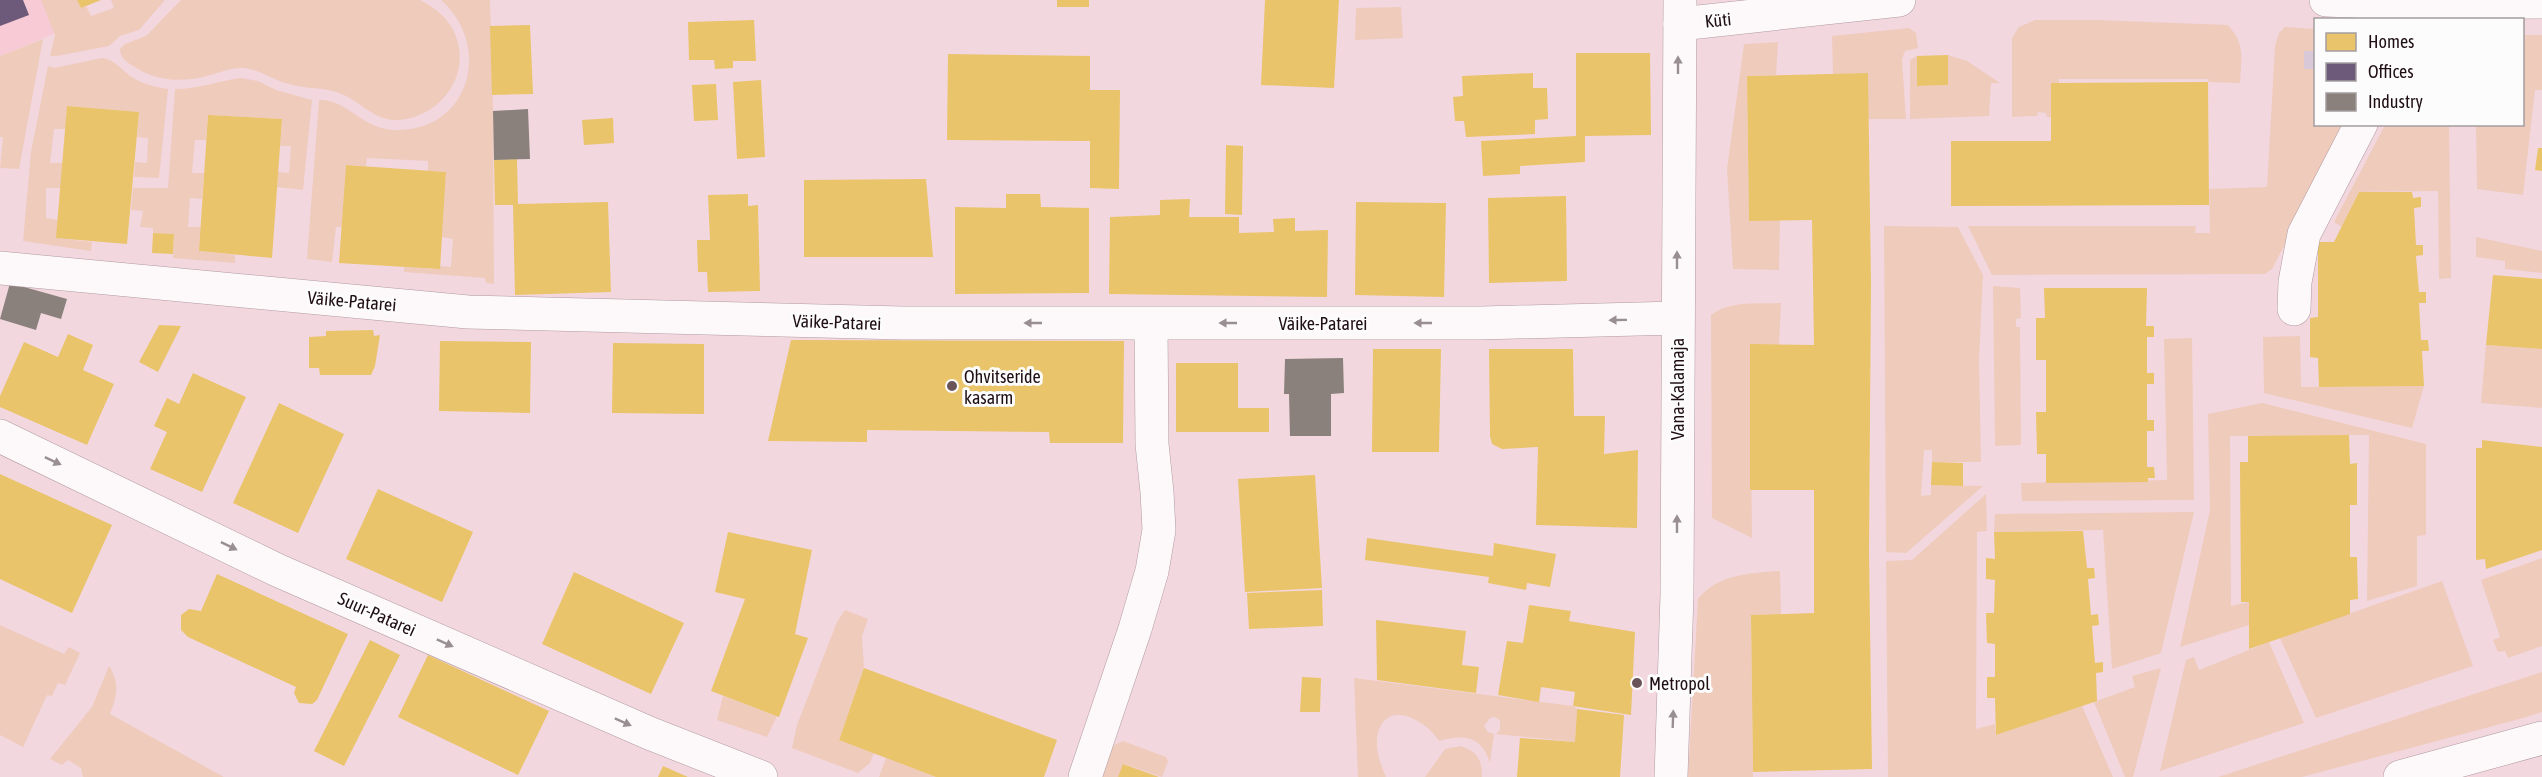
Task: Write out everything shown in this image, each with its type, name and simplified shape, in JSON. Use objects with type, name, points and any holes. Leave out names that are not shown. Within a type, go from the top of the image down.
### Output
[{"type":"street","name":"Küti","points":[[1680,12],[1899,0]]},
{"type":"street","points":[[2326,0],[2396,11],[2542,2]]},
{"type":"street","name":"Vana-Kalamaja","points":[[1671,777],[1677,595],[1680,12]]},
{"type":"street","points":[[2294,309],[2295,282],[2304,234],[2360,126]]},
{"type":"street","name":"Väike-Patarei","points":[[0,267],[468,312],[902,323],[1480,323],[1677,318]]},
{"type":"street","points":[[1085,777],[1135,629],[1152,571],[1159,530],[1152,444],[1151,324]]},
{"type":"street","name":"Suur-Patarei","points":[[0,436],[277,570],[649,733],[761,777]]},
{"type":"street","points":[[2400,777],[2542,738]]},
{"type":"shaded area","points":[[0,0],[49,0],[61,31],[0,56]]},
{"type":"shaded area","points":[[41,0],[77,0],[81,8],[86,6],[91,16],[114,8],[111,0],[165,0],[139,30],[120,36],[109,46],[50,56],[55,35]]},
{"type":"shaded area","points":[[181,0],[420,0],[440,14],[455,34],[459,49],[456,78],[440,102],[428,111],[415,117],[391,120],[375,114],[339,93],[289,84],[249,69],[233,69],[188,80],[178,80],[150,75],[126,61],[120,49],[125,44],[146,36]]},
{"type":"shaded area","points":[[441,0],[490,0],[494,284],[486,283],[485,278],[404,272],[404,267],[439,269],[440,266],[451,267],[453,239],[442,237],[446,172],[428,171],[428,161],[367,158],[366,166],[346,165],[342,227],[336,227],[332,262],[307,259],[319,100],[339,104],[365,121],[386,129],[398,130],[423,126],[443,116],[457,100],[466,82],[469,61],[466,39],[457,18]]},
{"type":"shaded area","points":[[1401,7],[1403,38],[1355,40],[1356,8]]},
{"type":"shaded area","points":[[2035,20],[2228,25],[2240,46],[2240,83],[2208,82],[2209,79],[2059,79],[2059,84],[2051,84],[2051,117],[2047,117],[2046,113],[2038,112],[2037,116],[2012,117],[2012,38],[2019,27]]},
{"type":"shaded area","points":[[2285,27],[2314,29],[2314,51],[2304,51],[2304,68],[2314,69],[2314,126],[2346,126],[2272,269],[2265,274],[1992,275],[1968,226],[2196,226],[2195,233],[2210,233],[2209,189],[2267,187],[2275,46],[2279,33]]},
{"type":"shaded area","points":[[1909,28],[1916,33],[1918,48],[1905,51],[1902,59],[1906,119],[1868,119],[1833,74],[1832,36]]},
{"type":"shaded area","points":[[2524,35],[2542,35],[2542,90],[2535,90],[2523,195],[2477,189],[2476,126],[2524,126]]},
{"type":"shaded area","points":[[43,39],[19,169],[0,168],[3,137],[0,137],[0,56]]},
{"type":"shaded area","points":[[1778,42],[1776,75],[1747,76],[1749,220],[1780,220],[1779,270],[1733,269],[1727,169],[1744,44]]},
{"type":"shaded area","points":[[1948,55],[1967,61],[2000,83],[1991,83],[1989,116],[1910,119],[1910,60],[1917,56],[1918,86],[1948,85]]},
{"type":"shaded area","points":[[102,58],[111,61],[139,81],[168,89],[159,178],[134,177],[135,162],[147,163],[148,138],[137,137],[139,112],[67,106],[66,129],[54,129],[50,163],[63,163],[61,188],[46,188],[46,218],[58,220],[57,238],[92,242],[91,251],[23,241],[31,152],[48,66],[54,68]]},
{"type":"shaded area","points":[[241,78],[258,81],[276,90],[312,100],[303,190],[277,187],[278,172],[289,173],[291,146],[280,146],[282,119],[208,115],[206,140],[195,140],[192,173],[204,173],[202,199],[190,198],[188,227],[201,227],[199,251],[235,255],[235,263],[173,258],[174,234],[153,233],[153,228],[140,227],[143,211],[131,210],[133,188],[168,188],[175,89],[192,88]]},
{"type":"shaded area","points":[[2384,126],[2449,126],[2451,278],[2439,279],[2438,191],[2359,192],[2342,227],[2334,222]]},
{"type":"shaded area","points":[[1884,226],[1958,227],[1983,275],[1979,360],[1981,462],[1932,462],[1932,450],[1924,450],[1921,496],[1931,495],[1931,485],[1983,486],[1906,553],[1886,552]]},
{"type":"shaded area","points":[[2476,237],[2542,251],[2542,273],[2505,269],[2505,261],[2476,257]]},
{"type":"shaded area","points":[[1993,286],[2020,288],[2021,318],[2016,319],[2016,327],[2020,327],[2021,445],[1995,446]]},
{"type":"shaded area","points":[[1781,303],[1779,345],[1750,345],[1752,538],[1712,518],[1711,315],[1736,305]]},
{"type":"shaded area","points":[[2300,336],[2301,387],[2424,386],[2412,428],[2264,393],[2263,337]]},
{"type":"shaded area","points":[[2192,338],[2194,500],[2022,501],[2021,483],[2167,480],[2164,339]]},
{"type":"shaded area","points":[[2486,345],[2542,349],[2542,408],[2481,403]]},
{"type":"shaded area","points":[[2262,403],[2426,444],[2426,535],[2417,536],[2417,586],[2367,601],[2369,435],[2230,436],[2231,606],[2249,602],[2249,625],[2180,647],[2210,510],[2208,414]]},
{"type":"shaded area","points":[[1986,494],[1987,531],[1977,532],[1976,729],[1995,724],[1996,735],[2082,706],[2113,777],[1888,777],[1886,561],[1912,560]]},
{"type":"shaded area","points":[[2194,512],[2161,653],[2112,669],[2103,530],[1994,532],[1995,514]]},
{"type":"shaded area","points":[[2542,558],[2542,646],[2508,658],[2505,651],[2498,652],[2493,640],[2500,637],[2481,580]]},
{"type":"shaded area","points":[[1780,571],[1781,614],[1751,615],[1753,777],[1688,777],[1698,599],[1715,584],[1735,576]]},
{"type":"shaded area","points":[[2442,581],[2473,666],[2316,718],[2280,638]]},
{"type":"shaded area","points":[[845,610],[868,619],[862,636],[864,668],[839,740],[874,753],[870,763],[858,773],[792,748],[797,725],[837,622]]},
{"type":"shaded area","points":[[0,625],[64,654],[69,647],[80,653],[65,685],[58,683],[52,696],[47,695],[23,747],[0,735]]},
{"type":"shaded area","points":[[2269,642],[2304,723],[2160,771],[2186,660],[2194,657],[2199,670]]},
{"type":"shaded area","points":[[109,666],[116,684],[110,714],[224,777],[83,777],[81,768],[68,760],[62,765],[50,759],[92,707]]},
{"type":"shaded area","points":[[2161,668],[2133,777],[2125,777],[2094,702],[2135,687],[2132,676]]},
{"type":"shaded area","points":[[2542,672],[2542,712],[2302,777],[2218,777]]},
{"type":"shaded area","points":[[1354,678],[1573,706],[1577,709],[1575,742],[1496,734],[1500,730],[1500,720],[1494,717],[1490,718],[1484,726],[1488,732],[1494,734],[1490,763],[1482,747],[1471,739],[1456,738],[1439,741],[1423,724],[1404,715],[1394,715],[1386,719],[1380,727],[1377,740],[1378,754],[1386,777],[1358,777]]},
{"type":"shaded area","points":[[723,696],[777,716],[767,737],[717,720]]},
{"type":"shaded area","points":[[1123,741],[1166,757],[1168,761],[1162,777],[1124,764],[1118,777],[1097,777],[1110,747]]},
{"type":"shaded area","points":[[1461,746],[1478,757],[1482,777],[1425,777],[1445,749]]},
{"type":"shaded area","points":[[886,758],[936,777],[879,777]]},
{"type":"building: Homes","points":[[77,0],[101,0],[81,8]]},
{"type":"building: Homes","points":[[1057,0],[1089,0],[1089,7],[1057,7]]},
{"type":"building: Homes","points":[[1265,0],[1339,0],[1334,88],[1261,85]]},
{"type":"building: Homes","points":[[754,20],[756,61],[733,61],[733,68],[715,69],[714,60],[689,60],[688,22]]},
{"type":"building: Homes","points":[[530,25],[533,94],[492,95],[490,26]]},
{"type":"building: Homes","points":[[1576,53],[1650,53],[1651,135],[1585,136],[1585,162],[1520,166],[1520,174],[1483,176],[1481,141],[1576,136]]},
{"type":"building: Homes","points":[[948,54],[1090,56],[1090,90],[1120,90],[1119,189],[1090,188],[1090,141],[947,140]]},
{"type":"building: Homes","points":[[1948,55],[1948,85],[1917,86],[1917,56]]},
{"type":"building: Homes","points":[[1533,73],[1533,88],[1547,88],[1548,119],[1535,120],[1535,134],[1466,137],[1464,121],[1455,121],[1453,97],[1463,96],[1462,76]]},
{"type":"building: Homes","points":[[1868,73],[1872,769],[1753,772],[1751,615],[1814,613],[1814,490],[1750,490],[1750,344],[1814,345],[1812,220],[1749,221],[1747,76]]},
{"type":"building: Homes","points":[[761,80],[765,157],[737,159],[733,82]]},
{"type":"building: Homes","points":[[2208,82],[2209,205],[1951,206],[1951,141],[2051,141],[2051,83]]},
{"type":"building: Homes","points":[[716,84],[718,120],[694,121],[692,85]]},
{"type":"building: Homes","points":[[67,106],[139,112],[127,244],[56,238]]},
{"type":"building: Homes","points":[[208,115],[282,119],[272,258],[199,251]]},
{"type":"building: Homes","points":[[613,118],[614,143],[584,145],[582,120]]},
{"type":"building: Homes","points":[[1226,145],[1243,146],[1242,215],[1225,214]]},
{"type":"building: Homes","points":[[2538,148],[2542,148],[2542,171],[2535,170]]},
{"type":"building: Homes","points":[[517,159],[518,204],[608,202],[611,292],[515,295],[513,205],[495,205],[494,160]]},
{"type":"building: Homes","points":[[346,165],[446,172],[440,269],[339,263]]},
{"type":"building: Homes","points":[[926,179],[933,257],[804,257],[804,180]]},
{"type":"building: Homes","points":[[2359,192],[2412,192],[2413,198],[2421,197],[2421,207],[2414,208],[2416,245],[2423,245],[2423,255],[2416,256],[2419,292],[2426,292],[2426,303],[2419,303],[2421,340],[2428,340],[2429,351],[2422,351],[2424,386],[2319,387],[2318,358],[2310,357],[2310,318],[2318,317],[2318,242],[2334,242]]},
{"type":"building: Homes","points":[[748,194],[748,206],[758,205],[760,291],[708,292],[707,272],[698,272],[697,240],[710,240],[708,195]]},
{"type":"building: Homes","points":[[1006,194],[1040,194],[1041,207],[1089,208],[1089,293],[955,294],[955,207],[1006,208]]},
{"type":"building: Homes","points":[[1566,196],[1567,281],[1489,283],[1488,198]]},
{"type":"building: Homes","points":[[1190,199],[1189,217],[1239,217],[1239,233],[1274,232],[1273,219],[1295,218],[1295,231],[1328,230],[1327,297],[1109,294],[1110,217],[1160,215],[1160,200]]},
{"type":"building: Homes","points":[[1356,202],[1446,203],[1444,297],[1355,295]]},
{"type":"building: Homes","points":[[153,233],[174,234],[173,254],[152,253]]},
{"type":"building: Homes","points":[[2493,275],[2542,279],[2542,349],[2486,345]]},
{"type":"building: Homes","points":[[2044,288],[2147,288],[2146,326],[2154,326],[2154,337],[2147,337],[2147,373],[2154,373],[2154,384],[2147,384],[2147,420],[2154,420],[2154,431],[2147,431],[2147,467],[2154,467],[2155,478],[2148,478],[2148,482],[2046,483],[2046,454],[2037,454],[2036,412],[2046,412],[2046,360],[2036,360],[2036,318],[2045,318]]},
{"type":"building: Homes","points":[[159,325],[181,326],[158,372],[139,362]]},
{"type":"building: Homes","points":[[373,330],[374,336],[380,335],[375,366],[371,375],[320,375],[319,368],[309,368],[309,337],[326,336],[326,331]]},
{"type":"building: Homes","points":[[68,334],[93,345],[83,370],[114,384],[87,445],[0,407],[0,396],[24,342],[58,357]]},
{"type":"building: Homes","name":"Ohvitseride kasarm","points":[[791,340],[1124,341],[1123,443],[1050,443],[1049,432],[867,430],[867,442],[768,441]]},
{"type":"building: Homes","points":[[440,341],[531,342],[530,413],[439,411]]},
{"type":"building: Homes","points":[[613,343],[704,344],[704,414],[612,413]]},
{"type":"building: Homes","points":[[1373,349],[1441,349],[1439,452],[1372,452]]},
{"type":"building: Homes","points":[[1489,349],[1573,349],[1574,416],[1605,416],[1604,454],[1638,450],[1637,528],[1536,525],[1538,447],[1502,449],[1492,444]]},
{"type":"building: Homes","points":[[1176,363],[1238,363],[1238,408],[1269,408],[1269,432],[1176,432]]},
{"type":"building: Homes","points":[[193,373],[246,397],[202,492],[150,469],[167,432],[154,426],[167,398],[179,404]]},
{"type":"building: Homes","points":[[279,403],[344,434],[298,533],[233,503]]},
{"type":"building: Homes","points":[[2349,435],[2350,464],[2357,463],[2357,505],[2350,505],[2350,557],[2357,557],[2358,599],[2350,600],[2350,614],[2249,649],[2249,602],[2241,602],[2240,462],[2248,462],[2248,436]]},
{"type":"building: Homes","points":[[2482,440],[2542,447],[2542,550],[2486,569],[2485,559],[2476,560],[2476,448],[2482,448]]},
{"type":"building: Homes","points":[[1932,462],[1963,463],[1963,486],[1931,485]]},
{"type":"building: Homes","points":[[0,474],[112,525],[72,613],[0,579]]},
{"type":"building: Homes","points":[[1315,475],[1322,588],[1245,592],[1238,479]]},
{"type":"building: Homes","points":[[378,489],[473,532],[442,602],[346,559]]},
{"type":"building: Homes","points":[[2083,531],[2087,568],[2094,568],[2095,578],[2088,579],[2091,615],[2098,614],[2099,625],[2092,626],[2095,663],[2103,662],[2103,672],[2096,673],[2097,701],[1996,735],[1995,698],[1987,698],[1987,677],[1995,677],[1995,644],[1987,643],[1986,613],[1994,613],[1995,580],[1986,579],[1986,558],[1995,559],[1994,532]]},
{"type":"building: Homes","points":[[728,532],[812,550],[795,634],[808,638],[779,717],[711,691],[745,599],[715,592]]},
{"type":"building: Homes","points":[[1367,538],[1493,556],[1494,543],[1556,554],[1550,587],[1527,583],[1526,590],[1488,583],[1489,577],[1365,560]]},
{"type":"building: Homes","points":[[574,572],[684,623],[651,694],[542,644]]},
{"type":"building: Homes","points":[[217,574],[348,634],[317,700],[312,704],[299,703],[294,693],[296,687],[188,637],[181,630],[181,615],[189,609],[201,611]]},
{"type":"building: Homes","points":[[1322,590],[1323,626],[1249,629],[1247,593]]},
{"type":"building: Homes","points":[[1529,605],[1571,611],[1569,621],[1635,632],[1631,715],[1573,706],[1575,692],[1541,687],[1539,702],[1498,695],[1507,641],[1523,643]]},
{"type":"building: Homes","points":[[1376,620],[1466,631],[1462,665],[1479,667],[1476,693],[1377,680]]},
{"type":"building: Homes","points":[[370,640],[400,655],[344,766],[314,751]]},
{"type":"building: Homes","points":[[428,655],[549,711],[518,775],[398,717]]},
{"type":"building: Homes","points":[[864,668],[1057,740],[1044,777],[936,777],[839,740]]},
{"type":"building: Homes","points":[[1302,677],[1321,678],[1320,712],[1300,712]]},
{"type":"building: Homes","points":[[1577,709],[1624,715],[1620,777],[1517,777],[1520,738],[1575,742]]},
{"type":"building: Homes","points":[[1123,764],[1159,777],[1118,777]]},
{"type":"building: Homes","points":[[663,766],[688,777],[658,777]]},
{"type":"building: Offices","points":[[0,0],[23,0],[29,15],[0,26]]},
{"type":"building: Industry","points":[[528,109],[530,159],[494,160],[493,111]]},
{"type":"building: Industry","points":[[10,283],[67,299],[61,319],[41,313],[36,330],[0,319]]},
{"type":"building: Industry","points":[[1343,358],[1344,393],[1331,394],[1331,436],[1290,436],[1289,394],[1284,394],[1285,359]]},
{"type":"building: Other","points":[[2304,51],[2314,51],[2314,69],[2304,69]]},
{"type":"place","name":"Ohvitseride kasarm","points":[[952,386]]},
{"type":"place","name":"Metropol","points":[[1637,683]]}]
